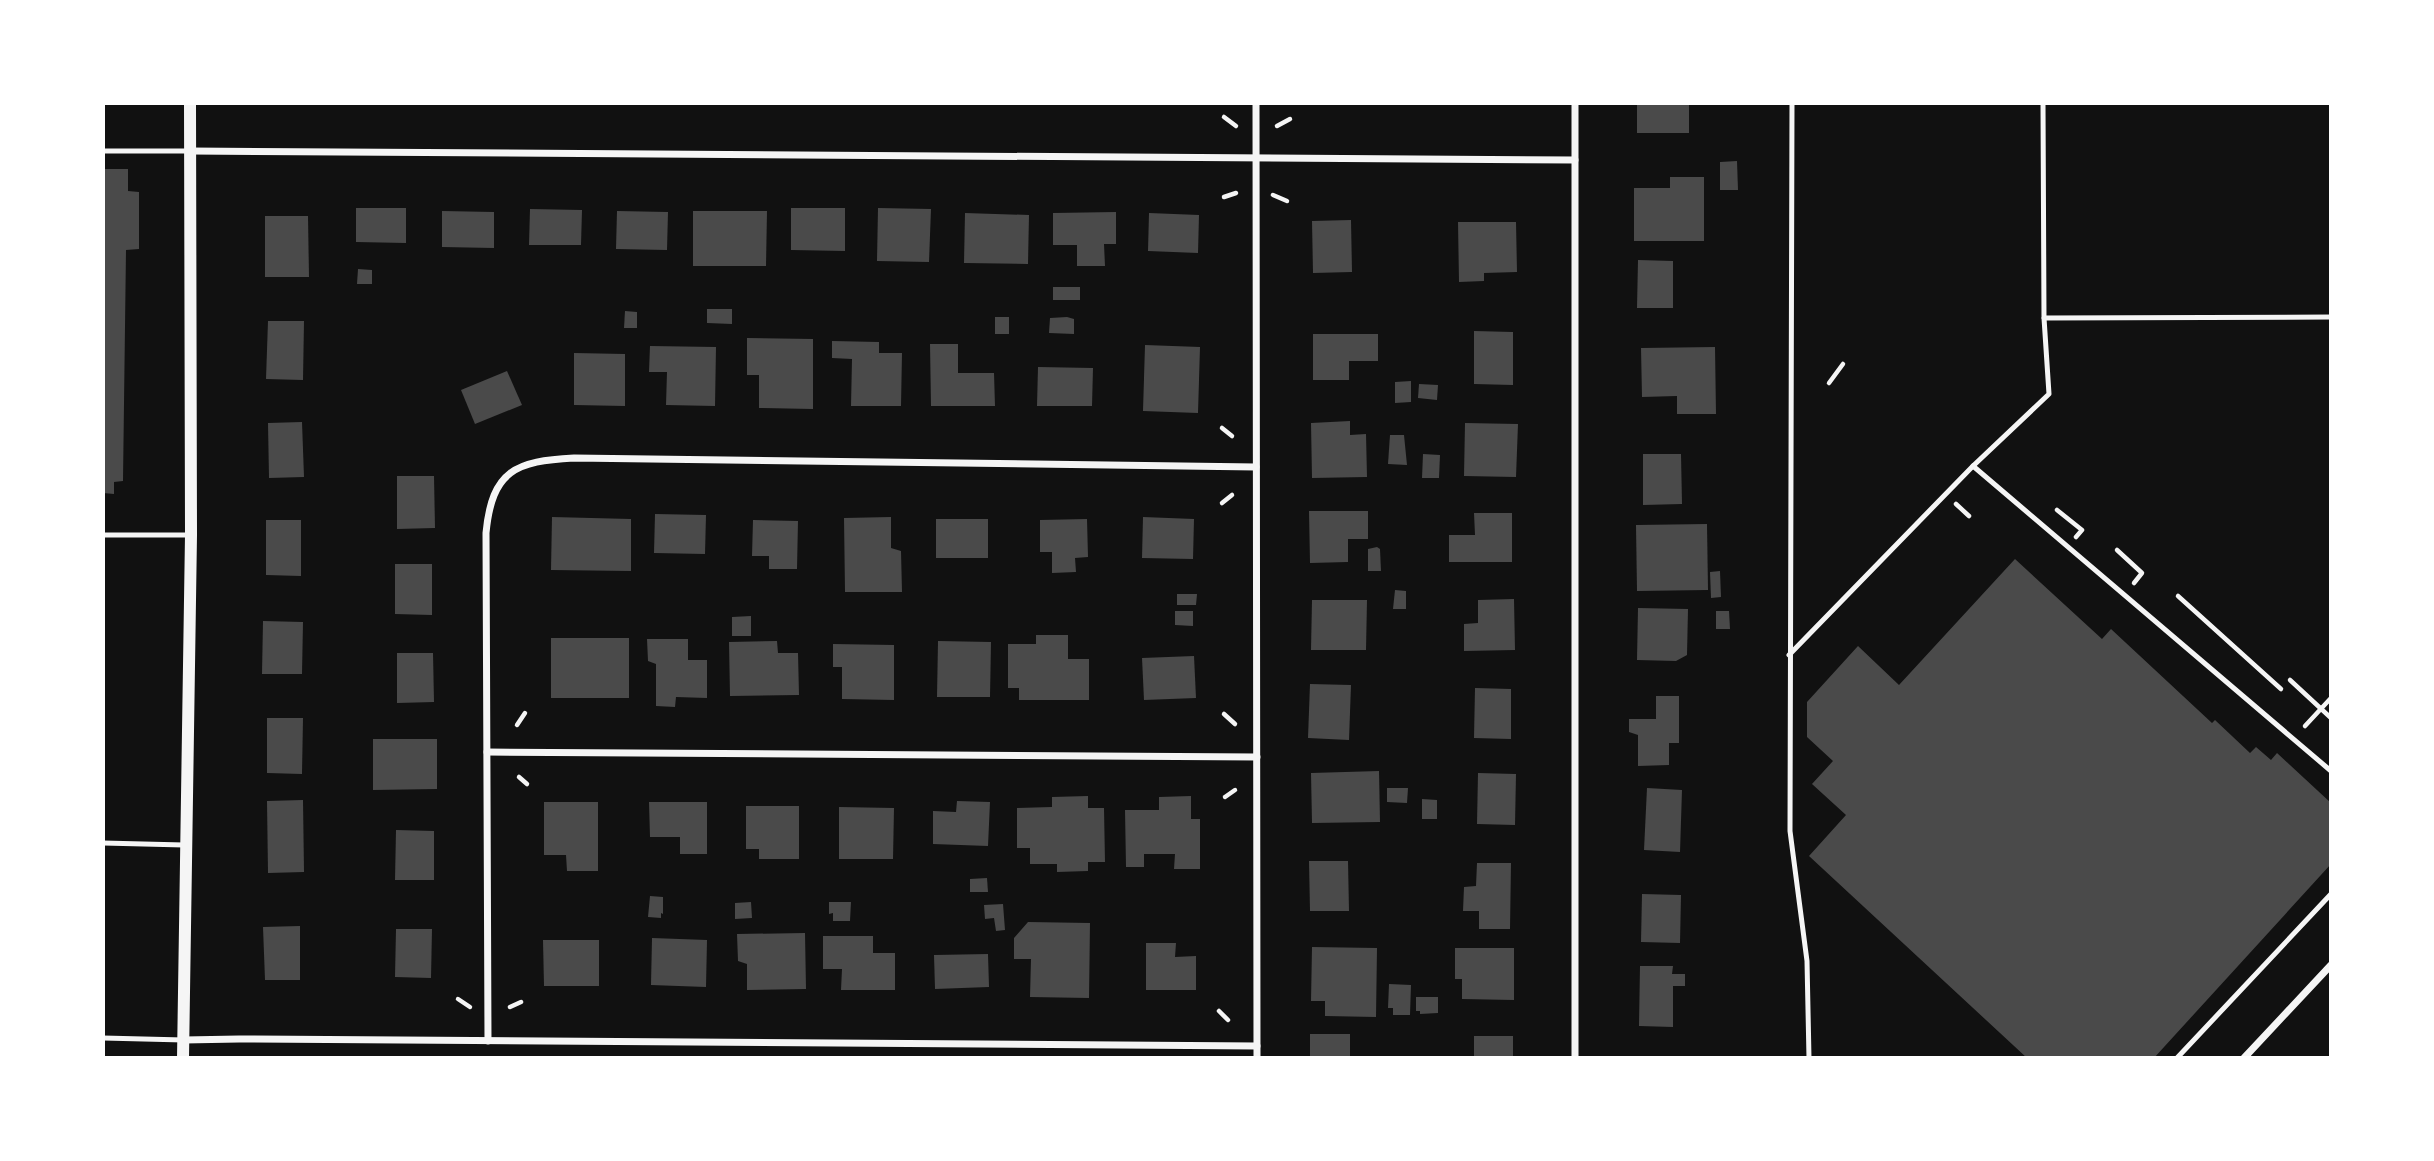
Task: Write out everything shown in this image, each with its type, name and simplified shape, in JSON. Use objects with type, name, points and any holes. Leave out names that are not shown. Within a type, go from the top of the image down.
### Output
[{"type":"street","points":[[183,1058],[191,536],[190,103]]},
{"type":"street","points":[[1256,103],[1257,1058]]},
{"type":"street","points":[[1575,103],[1575,1058]]},
{"type":"street","points":[[190,151],[1575,160]]},
{"type":"street","points":[[488,1041],[486,533],[492,501],[506,475],[535,461],[574,458],[1256,467]]},
{"type":"street","points":[[487,752],[1258,757]]},
{"type":"street","points":[[2244,1058],[2331,965]]},
{"type":"street","points":[[184,1040],[1257,1046]]},
{"type":"lane","points":[[1792,103],[1790,831],[1807,961],[1809,1058]]},
{"type":"lane","points":[[1789,655],[1973,466],[2049,394],[2044,318],[2043,103]]},
{"type":"lane","points":[[103,151],[190,151]]},
{"type":"lane","points":[[2044,318],[2331,317]]},
{"type":"lane","points":[[1973,466],[2331,771]]},
{"type":"lane","points":[[103,535],[191,536]]},
{"type":"lane","points":[[103,843],[188,845]]},
{"type":"lane","points":[[2177,1058],[2331,894]]},
{"type":"lane","points":[[103,1038],[184,1040]]},
{"type":"path","points":[[1224,117],[1236,127]]},
{"type":"path","points":[[1277,126],[1290,119]]},
{"type":"path","points":[[1224,197],[1236,193]]},
{"type":"path","points":[[1273,194],[1287,201]]},
{"type":"path","points":[[1829,383],[1843,364]]},
{"type":"path","points":[[1222,428],[1232,436]]},
{"type":"path","points":[[1222,503],[1232,495]]},
{"type":"path","points":[[2057,510],[2082,530]]},
{"type":"path","points":[[2117,550],[2143,573],[2134,583]]},
{"type":"path","points":[[2178,596],[2281,689]]},
{"type":"path","points":[[2290,680],[2331,719]]},
{"type":"path","points":[[2305,726],[2331,698]]},
{"type":"path","points":[[517,725],[526,713]]},
{"type":"path","points":[[1224,714],[1235,724]]},
{"type":"path","points":[[519,777],[527,784]]},
{"type":"path","points":[[1225,797],[1235,789]]},
{"type":"path","points":[[458,999],[470,1007]]},
{"type":"path","points":[[510,1007],[521,1002]]},
{"type":"path","points":[[1219,1011],[1228,1020]]},
{"type":"building","points":[[1637,103],[1689,103],[1689,133],[1637,133]]},
{"type":"building","points":[[1737,161],[1738,190],[1720,190],[1720,162]]},
{"type":"building","points":[[103,169],[128,169],[128,191],[139,192],[139,249],[126,250],[123,481],[114,482],[114,494],[103,493]]},
{"type":"building","points":[[1670,177],[1704,177],[1704,241],[1634,241],[1634,188],[1670,188]]},
{"type":"building","points":[[356,208],[406,208],[406,243],[356,242]]},
{"type":"building","points":[[791,208],[845,208],[845,251],[791,250]]},
{"type":"building","points":[[878,208],[931,209],[929,262],[877,261]]},
{"type":"building","points":[[530,209],[582,210],[581,245],[529,245]]},
{"type":"building","points":[[442,211],[494,212],[494,248],[442,247]]},
{"type":"building","points":[[617,211],[668,212],[667,250],[616,249]]},
{"type":"building","points":[[693,211],[767,211],[766,266],[693,266]]},
{"type":"building","points":[[1116,212],[1116,244],[1104,244],[1105,266],[1077,266],[1077,245],[1053,245],[1053,213]]},
{"type":"building","points":[[965,213],[1029,215],[1028,264],[964,263]]},
{"type":"building","points":[[1149,213],[1199,215],[1198,253],[1148,251]]},
{"type":"building","points":[[265,216],[308,216],[309,277],[265,277]]},
{"type":"building","points":[[1351,220],[1352,272],[1313,273],[1312,221]]},
{"type":"building","points":[[1458,222],[1516,222],[1517,272],[1484,273],[1484,281],[1459,282]]},
{"type":"building","points":[[1638,260],[1673,261],[1673,308],[1637,308]]},
{"type":"building","points":[[358,269],[372,270],[372,284],[357,284]]},
{"type":"building","points":[[1053,287],[1080,287],[1080,300],[1053,300]]},
{"type":"building","points":[[707,309],[732,309],[732,324],[707,323]]},
{"type":"building","points":[[625,311],[637,312],[637,328],[624,328]]},
{"type":"building","points":[[995,317],[1009,317],[1009,334],[995,334]]},
{"type":"building","points":[[1050,318],[1074,319],[1074,334],[1049,333]]},
{"type":"building","points":[[268,321],[304,321],[303,380],[266,379]]},
{"type":"building","points":[[1474,331],[1513,332],[1513,385],[1474,384]]},
{"type":"building","points":[[1313,334],[1378,334],[1378,361],[1349,361],[1349,380],[1313,380]]},
{"type":"building","points":[[747,338],[813,339],[813,409],[759,408],[759,375],[747,375]]},
{"type":"building","points":[[832,341],[879,342],[879,353],[902,353],[901,406],[851,406],[852,359],[832,358]]},
{"type":"building","points":[[930,344],[958,344],[958,373],[994,373],[995,406],[931,406]]},
{"type":"building","points":[[1145,345],[1200,347],[1198,413],[1143,411]]},
{"type":"building","points":[[650,346],[716,347],[715,406],[666,405],[667,372],[649,372]]},
{"type":"building","points":[[1715,347],[1716,414],[1677,414],[1677,396],[1642,397],[1641,348]]},
{"type":"building","points":[[574,353],[625,354],[625,406],[574,405]]},
{"type":"building","points":[[1038,367],[1093,368],[1092,406],[1037,406]]},
{"type":"building","points":[[507,371],[522,405],[475,424],[461,390]]},
{"type":"building","points":[[1411,381],[1411,402],[1395,403],[1395,382]]},
{"type":"building","points":[[1419,384],[1438,385],[1437,400],[1418,398]]},
{"type":"building","points":[[1350,421],[1350,435],[1366,434],[1367,477],[1312,478],[1311,423]]},
{"type":"building","points":[[302,422],[304,477],[269,478],[268,423]]},
{"type":"building","points":[[1465,423],[1518,424],[1516,477],[1464,476]]},
{"type":"building","points":[[1390,435],[1404,435],[1407,465],[1388,464]]},
{"type":"building","points":[[1423,454],[1440,455],[1439,478],[1422,478]]},
{"type":"building","points":[[1643,454],[1681,454],[1682,504],[1643,505]]},
{"type":"building","points":[[397,476],[434,476],[435,528],[397,529]]},
{"type":"building","points":[[1309,511],[1368,511],[1368,539],[1348,539],[1348,562],[1310,563]]},
{"type":"building","points":[[1474,513],[1512,513],[1512,562],[1449,562],[1449,535],[1475,535]]},
{"type":"building","points":[[655,514],[706,515],[705,554],[654,553]]},
{"type":"building","points":[[552,517],[631,519],[631,571],[551,570]]},
{"type":"building","points":[[891,517],[891,548],[901,551],[902,592],[845,592],[844,518]]},
{"type":"building","points":[[1143,517],[1194,519],[1193,559],[1142,558]]},
{"type":"building","points":[[936,519],[988,519],[988,558],[936,558]]},
{"type":"building","points":[[1087,519],[1088,557],[1075,558],[1076,572],[1052,573],[1052,552],[1040,552],[1040,520]]},
{"type":"building","points":[[266,520],[301,520],[301,576],[266,575]]},
{"type":"building","points":[[753,520],[798,521],[797,569],[769,569],[769,556],[752,556]]},
{"type":"building","points":[[1707,524],[1708,590],[1637,591],[1636,525]]},
{"type":"building","points":[[1368,549],[1380,549],[1381,571],[1368,571]]},
{"type":"building","points":[[2015,559],[2102,639],[2111,629],[2212,723],[2215,720],[2250,753],[2256,747],[2271,760],[2277,753],[2331,803],[2331,864],[2154,1058],[2027,1058],[1809,856],[1846,815],[1812,784],[1833,761],[1807,737],[1807,702],[1858,646],[1899,685]]},
{"type":"building","points":[[395,564],[432,564],[432,615],[395,614]]},
{"type":"building","points":[[1720,571],[1721,597],[1711,598],[1710,572]]},
{"type":"building","points":[[1395,590],[1406,591],[1406,609],[1393,609]]},
{"type":"building","points":[[1177,594],[1197,594],[1196,605],[1177,605]]},
{"type":"building","points":[[1514,599],[1515,650],[1464,651],[1464,624],[1478,623],[1478,600]]},
{"type":"building","points":[[1312,600],[1367,600],[1366,650],[1311,650]]},
{"type":"building","points":[[1638,608],[1688,609],[1687,655],[1676,661],[1637,660]]},
{"type":"building","points":[[1175,611],[1193,611],[1193,626],[1175,625]]},
{"type":"building","points":[[1716,611],[1729,611],[1730,629],[1716,629]]},
{"type":"building","points":[[751,616],[751,636],[732,636],[732,617]]},
{"type":"building","points":[[263,621],[303,622],[302,674],[262,674]]},
{"type":"building","points":[[1036,635],[1068,635],[1068,659],[1089,659],[1089,700],[1019,700],[1019,688],[1008,688],[1008,644],[1036,644]]},
{"type":"building","points":[[551,638],[629,638],[629,698],[551,698]]},
{"type":"building","points":[[647,639],[688,639],[688,660],[707,660],[707,698],[676,697],[675,707],[656,706],[656,664],[648,661]]},
{"type":"building","points":[[777,641],[778,653],[798,653],[799,695],[730,696],[729,642]]},
{"type":"building","points":[[938,641],[991,642],[990,697],[937,697]]},
{"type":"building","points":[[833,644],[894,645],[894,700],[842,699],[842,667],[833,667]]},
{"type":"building","points":[[397,653],[433,653],[434,702],[397,703]]},
{"type":"building","points":[[1194,656],[1196,698],[1144,700],[1142,658]]},
{"type":"building","points":[[1310,684],[1351,685],[1349,740],[1308,738]]},
{"type":"building","points":[[1475,688],[1511,689],[1511,739],[1474,738]]},
{"type":"building","points":[[1656,696],[1679,696],[1679,743],[1669,743],[1669,765],[1638,766],[1638,735],[1629,732],[1629,719],[1656,719]]},
{"type":"building","points":[[267,718],[303,718],[302,774],[267,773]]},
{"type":"building","points":[[373,739],[437,739],[437,789],[373,790]]},
{"type":"building","points":[[1379,771],[1380,822],[1312,823],[1311,773]]},
{"type":"building","points":[[1478,773],[1516,774],[1515,825],[1477,824]]},
{"type":"building","points":[[1387,788],[1408,788],[1407,803],[1387,802]]},
{"type":"building","points":[[1647,788],[1682,790],[1680,852],[1644,850]]},
{"type":"building","points":[[1088,796],[1088,808],[1104,808],[1105,862],[1088,862],[1088,871],[1057,872],[1057,864],[1030,864],[1030,848],[1017,848],[1017,808],[1052,807],[1052,797]]},
{"type":"building","points":[[1191,796],[1191,819],[1200,819],[1200,869],[1174,869],[1175,854],[1144,854],[1144,867],[1126,867],[1125,810],[1159,810],[1159,797]]},
{"type":"building","points":[[1422,799],[1437,800],[1437,819],[1422,819]]},
{"type":"building","points":[[303,800],[304,872],[268,873],[267,801]]},
{"type":"building","points":[[957,801],[990,802],[988,846],[933,844],[933,811],[956,812]]},
{"type":"building","points":[[544,802],[598,802],[598,871],[567,871],[566,855],[544,855]]},
{"type":"building","points":[[649,802],[707,802],[707,854],[680,854],[680,837],[650,837]]},
{"type":"building","points":[[746,806],[799,806],[799,859],[759,859],[759,849],[746,849]]},
{"type":"building","points":[[839,807],[894,808],[893,859],[839,859]]},
{"type":"building","points":[[396,830],[434,831],[434,880],[395,880]]},
{"type":"building","points":[[1309,861],[1348,861],[1349,911],[1310,911]]},
{"type":"building","points":[[1477,863],[1511,863],[1510,929],[1479,929],[1479,911],[1463,911],[1464,887],[1476,886]]},
{"type":"building","points":[[987,878],[988,892],[970,892],[970,879]]},
{"type":"building","points":[[1642,894],[1681,895],[1680,943],[1641,942]]},
{"type":"building","points":[[650,896],[663,897],[661,918],[648,917]]},
{"type":"building","points":[[751,902],[752,918],[735,919],[735,903]]},
{"type":"building","points":[[829,902],[851,902],[850,921],[833,921],[833,913],[829,914]]},
{"type":"building","points":[[1003,904],[1005,930],[996,931],[994,918],[985,919],[984,905]]},
{"type":"building","points":[[1028,922],[1090,923],[1089,998],[1030,997],[1031,959],[1014,959],[1014,938]]},
{"type":"building","points":[[300,926],[300,980],[265,980],[263,927]]},
{"type":"building","points":[[396,929],[432,929],[431,978],[395,977]]},
{"type":"building","points":[[805,933],[806,989],[747,990],[747,964],[738,961],[737,934]]},
{"type":"building","points":[[823,936],[873,936],[873,953],[895,953],[895,990],[841,990],[842,969],[823,969]]},
{"type":"building","points":[[652,938],[707,940],[706,987],[651,985]]},
{"type":"building","points":[[543,940],[599,940],[599,986],[544,986]]},
{"type":"building","points":[[1146,943],[1176,943],[1175,957],[1196,956],[1196,990],[1146,990]]},
{"type":"building","points":[[1312,947],[1377,948],[1376,1017],[1325,1016],[1325,1001],[1311,1001]]},
{"type":"building","points":[[1455,948],[1514,948],[1514,1000],[1462,999],[1462,979],[1455,979]]},
{"type":"building","points":[[988,954],[989,987],[935,989],[934,955]]},
{"type":"building","points":[[1640,966],[1673,966],[1672,974],[1685,974],[1685,986],[1673,986],[1673,1027],[1639,1026]]},
{"type":"building","points":[[1389,984],[1411,985],[1410,1015],[1393,1015],[1393,1008],[1388,1008]]},
{"type":"building","points":[[1416,997],[1438,997],[1438,1013],[1420,1014],[1420,1011],[1416,1011]]},
{"type":"building","points":[[1310,1034],[1350,1034],[1350,1058],[1310,1058]]},
{"type":"building","points":[[1474,1036],[1513,1036],[1513,1058],[1474,1058]]}]
